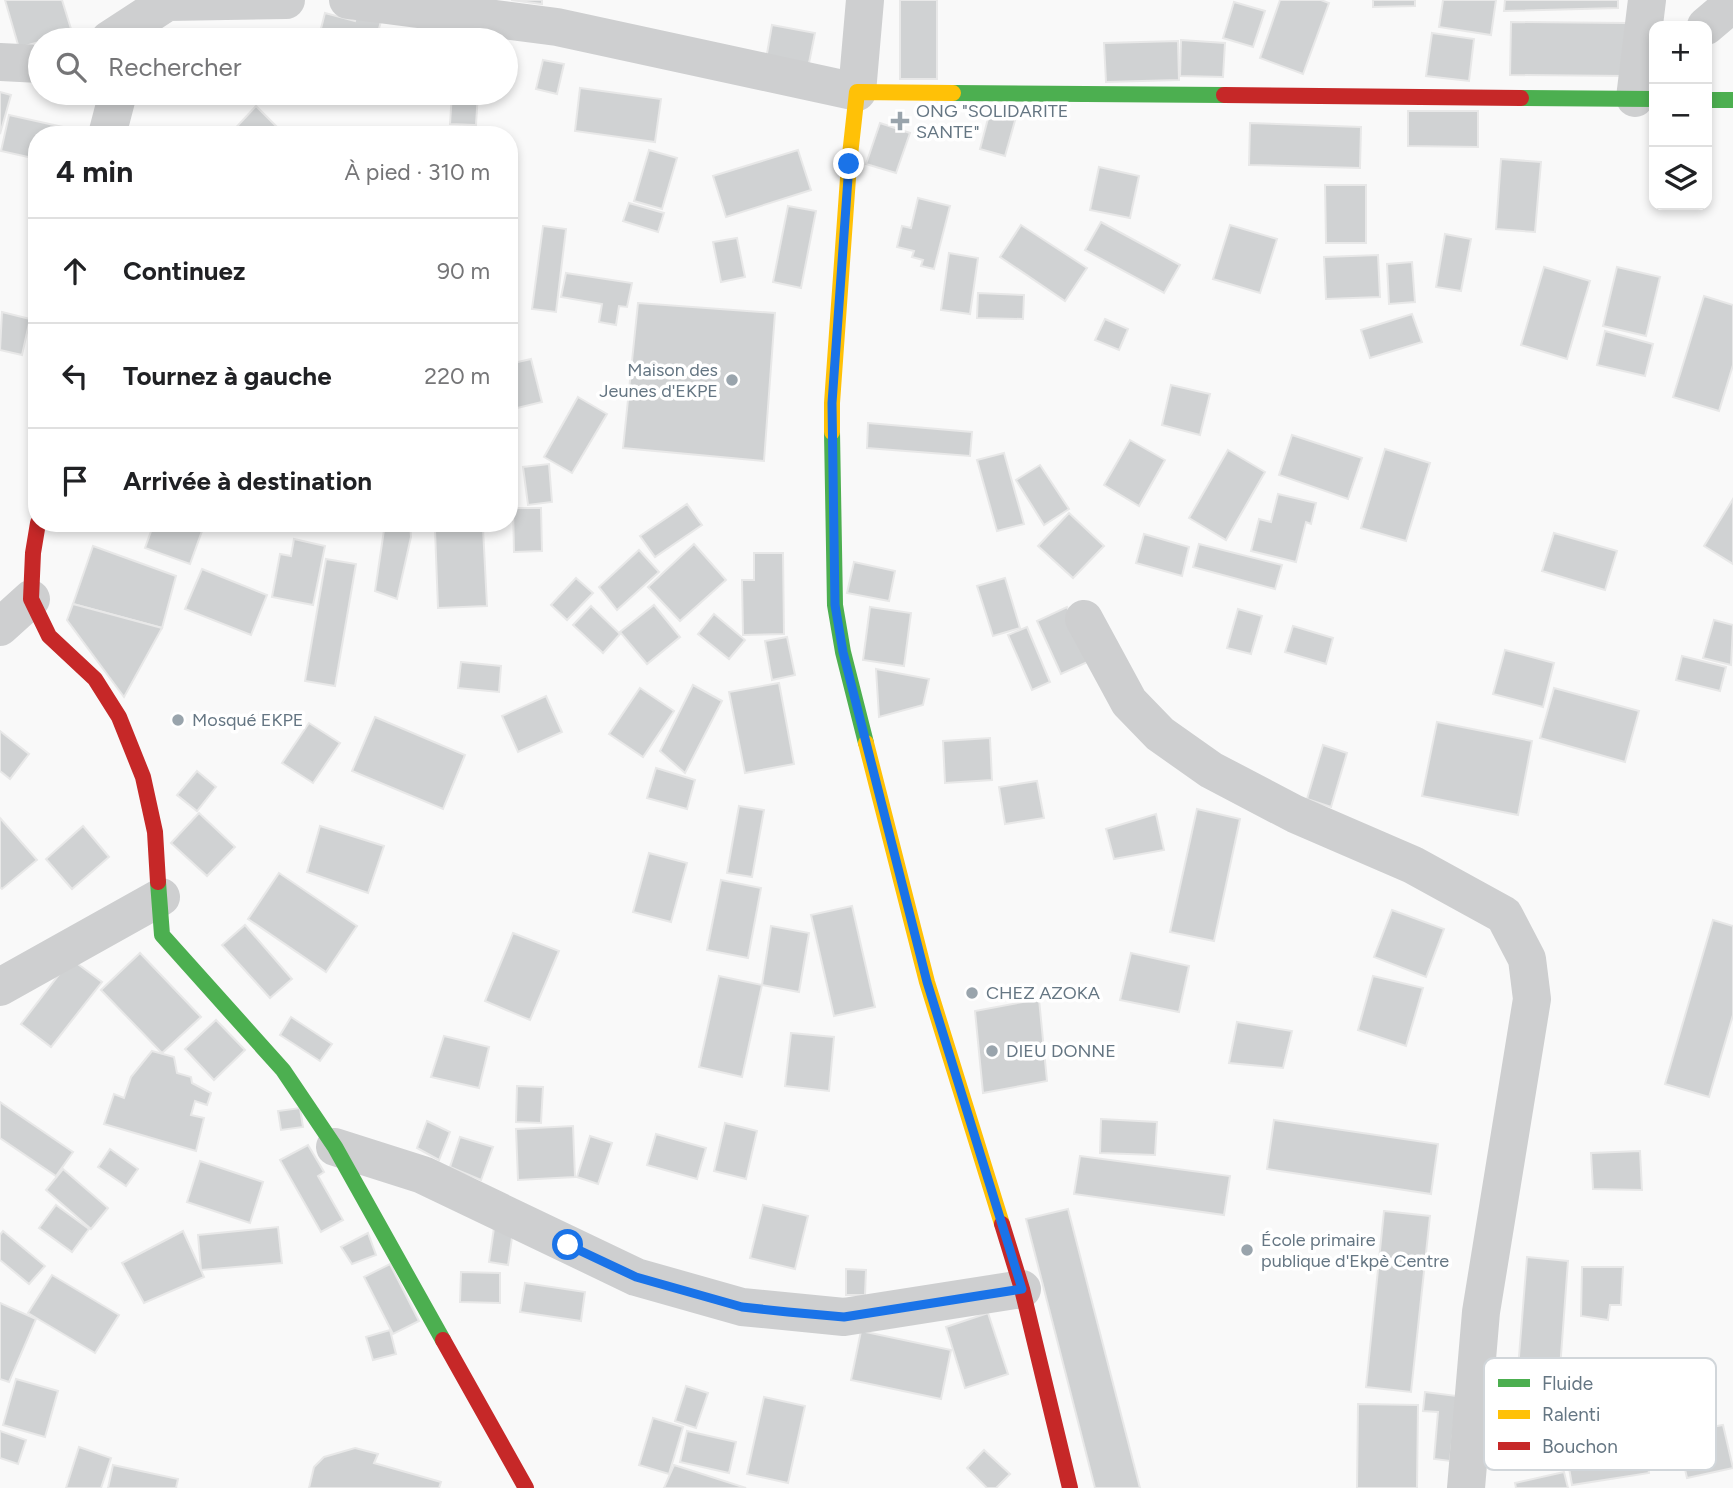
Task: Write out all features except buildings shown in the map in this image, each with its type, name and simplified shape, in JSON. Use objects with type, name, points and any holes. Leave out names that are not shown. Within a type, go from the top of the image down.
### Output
[{"type":"street","points":[[131,28],[167,1],[286,0]]},
{"type":"street","points":[[348,0],[557,27],[857,92],[1645,89],[1647,0]]},
{"type":"street","points":[[865,0],[849,164],[832,403],[835,605],[843,652],[927,982],[1022,1289],[1070,1488]]},
{"type":"street","points":[[1712,21],[1733,3]]},
{"type":"street","points":[[0,62],[28,63]]},
{"type":"street","points":[[1712,100],[1733,100]]},
{"type":"street","points":[[109,126],[115,105]]},
{"type":"street","points":[[36,532],[31,599],[49,636],[95,679],[119,717],[143,777],[155,832],[162,934],[283,1070],[335,1147],[526,1488]]},
{"type":"street","points":[[0,627],[31,599]]},
{"type":"street","points":[[1084,619],[1129,702],[1160,734],[1210,770],[1295,814],[1413,865],[1504,915],[1527,959],[1532,999],[1481,1312],[1466,1488]]},
{"type":"street","points":[[0,987],[161,897]]},
{"type":"street","points":[[335,1147],[424,1175],[636,1277],[742,1307],[844,1317],[1022,1289]]},
{"type":"traffic: fast","points":[[953,93],[1224,95]]},
{"type":"traffic: fast","points":[[1521,98],[1649,99]]},
{"type":"traffic: fast","points":[[1712,100],[1733,100]]},
{"type":"traffic: fast","points":[[832,432],[835,605],[843,652],[866,743]]},
{"type":"traffic: fast","points":[[158,882],[162,935],[283,1070],[335,1147],[443,1340]]},
{"type":"traffic: slow","points":[[832,432],[849,164],[857,92],[953,93]]},
{"type":"traffic: slow","points":[[866,743],[927,982],[1002,1224]]},
{"type":"traffic: jam","points":[[1224,95],[1521,98]]},
{"type":"traffic: jam","points":[[36,532],[31,599],[49,636],[95,679],[119,717],[143,777],[155,832],[158,882]]},
{"type":"traffic: jam","points":[[1002,1224],[1022,1289],[1070,1488]]},
{"type":"traffic: jam","points":[[443,1340],[526,1488]]},
{"type":"place","name":"ONG \"SOLIDARITE SANTE\"","points":[[900,121]]},
{"type":"place","name":"Maison des Jeunes d'EKPE","points":[[732,380]]},
{"type":"place","name":"Mosqué EKPE","points":[[178,720]]},
{"type":"place","name":"CHEZ AZOKA","points":[[972,993]]},
{"type":"place","name":"DIEU DONNE","points":[[992,1051]]},
{"type":"place","name":"École primaire publique d'Ekpè Centre","points":[[1247,1250]]},
{"type":"route","points":[[568,1245],[636,1277],[742,1307],[788,1312],[844,1317],[1022,1289],[927,982],[843,652],[835,605],[832,403],[849,164]]}]
